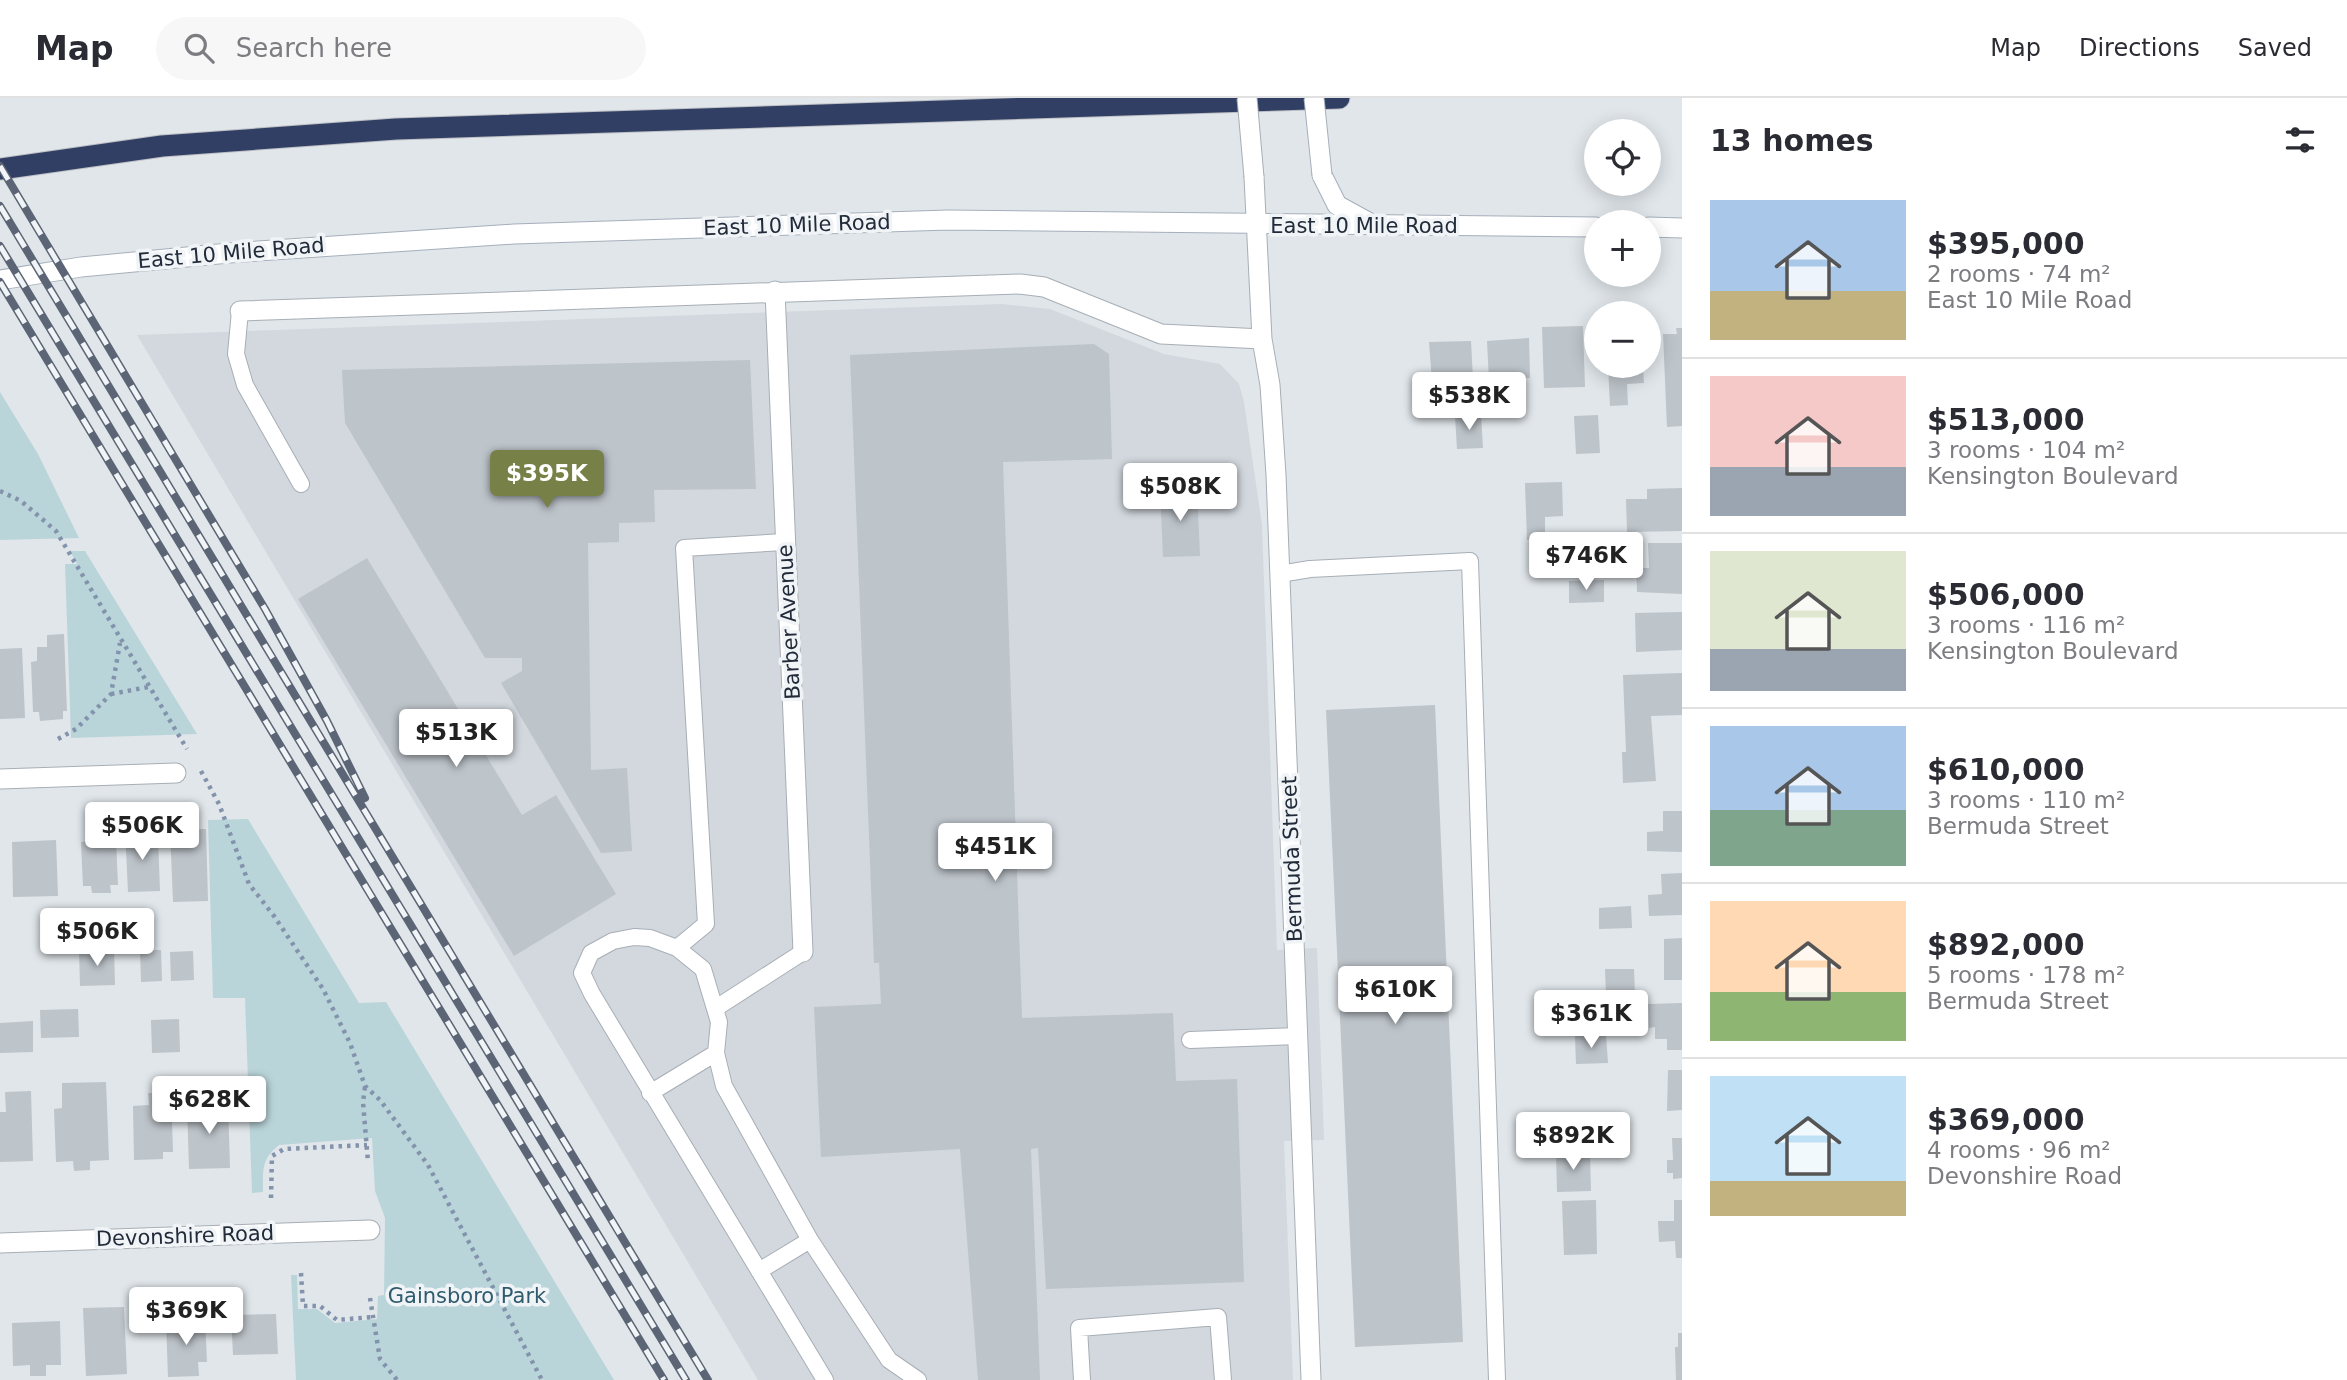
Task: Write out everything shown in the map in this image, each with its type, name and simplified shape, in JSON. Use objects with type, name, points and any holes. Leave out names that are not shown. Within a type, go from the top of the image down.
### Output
[{"type":"highway","points":[[0,169],[162,146],[396,129],[1339,98]]},
{"type":"street","name":"Bermuda Street","points":[[1247,98],[1258,225],[1262,339],[1270,385],[1280,574],[1311,1380]]},
{"type":"street","points":[[1314,98],[1322,175],[1337,205],[1375,225]]},
{"type":"street","name":"East 10 Mile Road","points":[[0,280],[81,267],[243,252],[514,234],[948,220],[1584,227]]},
{"type":"street","points":[[1661,228],[1682,228]]},
{"type":"street","points":[[240,311],[775,291],[1020,285],[1044,287],[1161,334],[1262,339]]},
{"type":"street","name":"Barber Avenue","points":[[775,291],[803,952]]},
{"type":"street","points":[[0,779],[176,773]]},
{"type":"street","name":"Devonshire Road","points":[[0,1243],[370,1230]]},
{"type":"lane","points":[[240,311],[236,354],[245,385],[300,484]]},
{"type":"lane","points":[[677,948],[706,924],[684,548],[784,542]]},
{"type":"lane","points":[[1280,574],[1310,569],[1470,561],[1497,1380]]},
{"type":"lane","points":[[825,1380],[650,1093],[582,973],[591,953],[613,941],[634,937],[650,938],[677,948],[703,969],[719,1022],[716,1053],[724,1086],[810,1240],[889,1360],[918,1380]]},
{"type":"lane","points":[[716,1008],[803,952]]},
{"type":"lane","points":[[1190,1040],[1299,1036]]},
{"type":"lane","points":[[650,1093],[716,1053]]},
{"type":"lane","points":[[759,1271],[810,1240]]},
{"type":"lane","points":[[1082,1380],[1079,1328],[1218,1317],[1223,1380]]},
{"type":"path","points":[[0,491],[21,501],[57,531],[192,757]]},
{"type":"path","points":[[58,739],[76,729],[111,694],[121,642]]},
{"type":"path","points":[[111,694],[148,687]]},
{"type":"path","points":[[200,769],[219,804],[249,884],[323,989],[350,1043],[365,1086],[363,1102],[368,1162]]},
{"type":"path","points":[[365,1086],[380,1100],[428,1166],[542,1380]]},
{"type":"path","points":[[271,1198],[272,1156],[284,1149],[367,1145]]},
{"type":"path","points":[[301,1273],[303,1306],[320,1306],[337,1320],[372,1317]]},
{"type":"path","points":[[370,1298],[380,1359],[397,1380]]},
{"type":"shaded area","points":[[1002,304],[1050,309],[1164,354],[1220,364],[1239,384],[1244,402],[1262,525],[1277,950],[1317,948],[1324,1140],[1284,1141],[1293,1380],[758,1380],[137,335]]},
{"type":"green space","points":[[0,392],[38,454],[79,538],[0,540]]},
{"type":"green space","points":[[70,551],[85,551],[197,734],[71,738],[65,564],[77,564]]},
{"type":"green space","name":"Gainsboro Park","points":[[248,819],[359,1003],[386,1002],[614,1380],[296,1380],[291,1275],[297,1275],[298,1309],[317,1309],[335,1323],[377,1319],[378,1296],[384,1295],[385,1218],[375,1191],[372,1138],[279,1145],[266,1160],[263,1192],[252,1193],[245,998],[213,998],[208,820]]},
{"type":"building","points":[[1583,326],[1585,387],[1544,388],[1542,327]]},
{"type":"building","points":[[1676,328],[1682,328],[1682,426],[1667,427],[1663,334],[1677,334]]},
{"type":"building","points":[[1529,338],[1530,378],[1489,380],[1487,341]]},
{"type":"building","points":[[1471,341],[1473,379],[1432,382],[1429,342]]},
{"type":"building","points":[[1094,344],[1109,354],[1112,459],[1003,462],[1022,1018],[1173,1013],[1176,1081],[1237,1079],[1244,1282],[1046,1289],[1038,1148],[1031,1149],[1040,1380],[978,1380],[960,1149],[821,1157],[814,1007],[881,1004],[879,963],[874,963],[850,355]]},
{"type":"building","points":[[750,360],[756,489],[654,490],[655,522],[619,523],[619,542],[588,543],[591,770],[627,768],[632,851],[601,853],[501,683],[522,671],[522,658],[485,658],[345,423],[342,370]]},
{"type":"building","points":[[1609,378],[1644,378],[1644,383],[1627,384],[1628,405],[1610,406]]},
{"type":"building","points":[[1481,415],[1483,448],[1457,449],[1455,416]]},
{"type":"building","points":[[1598,415],[1600,453],[1576,454],[1574,416]]},
{"type":"building","points":[[1562,482],[1563,516],[1545,517],[1545,540],[1527,540],[1525,483]]},
{"type":"building","points":[[1197,488],[1200,556],[1163,557],[1160,490]]},
{"type":"building","points":[[1682,488],[1682,531],[1627,532],[1626,499],[1647,499],[1647,489]]},
{"type":"building","points":[[1648,543],[1682,543],[1682,594],[1637,592],[1636,568],[1649,568]]},
{"type":"building","points":[[367,558],[522,815],[556,795],[616,894],[514,956],[298,599]]},
{"type":"building","points":[[1604,580],[1604,602],[1569,603],[1569,581]]},
{"type":"building","points":[[1682,612],[1682,650],[1636,652],[1635,613]]},
{"type":"building","points":[[64,634],[67,711],[63,711],[63,719],[40,721],[39,712],[33,712],[31,662],[37,661],[37,647],[47,647],[47,635]]},
{"type":"building","points":[[22,648],[25,718],[0,719],[0,649]]},
{"type":"building","points":[[1682,673],[1682,715],[1651,716],[1656,781],[1623,783],[1622,752],[1626,752],[1623,675]]},
{"type":"building","points":[[1435,705],[1463,1342],[1355,1347],[1326,710]]},
{"type":"building","points":[[1663,811],[1682,811],[1682,852],[1647,851],[1647,832],[1663,831]]},
{"type":"building","points":[[125,829],[145,829],[145,839],[158,838],[160,891],[128,892]]},
{"type":"building","points":[[206,829],[208,901],[173,902],[170,830]]},
{"type":"building","points":[[105,830],[105,841],[116,840],[118,885],[110,885],[111,893],[92,893],[91,886],[83,886],[81,842],[88,841],[88,831]]},
{"type":"building","points":[[56,840],[58,896],[13,897],[12,842]]},
{"type":"building","points":[[1682,873],[1682,915],[1649,916],[1648,895],[1662,894],[1661,874]]},
{"type":"building","points":[[1631,906],[1632,928],[1599,929],[1599,908]]},
{"type":"building","points":[[1682,938],[1682,980],[1664,980],[1664,939]]},
{"type":"building","points":[[114,949],[115,985],[80,986],[79,950]]},
{"type":"building","points":[[140,950],[161,950],[162,981],[141,982]]},
{"type":"building","points":[[193,951],[194,980],[171,981],[170,952]]},
{"type":"building","points":[[1605,969],[1634,969],[1635,995],[1606,995]]},
{"type":"building","points":[[1682,1003],[1682,1050],[1667,1050],[1667,1039],[1655,1039],[1655,1027],[1649,1028],[1648,1004]]},
{"type":"building","points":[[78,1009],[79,1037],[41,1038],[40,1010]]},
{"type":"building","points":[[179,1019],[180,1052],[152,1053],[151,1020]]},
{"type":"building","points":[[33,1021],[33,1052],[0,1053],[0,1023]]},
{"type":"building","points":[[1606,1035],[1608,1063],[1576,1064],[1575,1036]]},
{"type":"building","points":[[1668,1070],[1682,1070],[1682,1110],[1667,1111]]},
{"type":"building","points":[[106,1082],[109,1160],[90,1161],[90,1170],[74,1171],[73,1161],[56,1162],[54,1109],[62,1108],[62,1083]]},
{"type":"building","points":[[31,1091],[33,1161],[0,1162],[0,1112],[6,1112],[5,1092]]},
{"type":"building","points":[[148,1093],[171,1093],[173,1152],[163,1152],[163,1159],[134,1160],[133,1106],[149,1105]]},
{"type":"building","points":[[228,1103],[230,1168],[189,1169],[187,1105]]},
{"type":"building","points":[[1672,1138],[1682,1138],[1682,1178],[1673,1179],[1673,1173],[1667,1173],[1667,1160],[1673,1160]]},
{"type":"building","points":[[1590,1153],[1591,1191],[1557,1192],[1556,1154]]},
{"type":"building","points":[[1596,1200],[1597,1254],[1564,1255],[1562,1201]]},
{"type":"building","points":[[1674,1200],[1682,1200],[1682,1258],[1676,1258],[1675,1241],[1659,1242],[1658,1221],[1674,1221]]},
{"type":"building","points":[[124,1307],[127,1374],[86,1376],[83,1308]]},
{"type":"building","points":[[276,1314],[278,1354],[233,1355],[231,1315]]},
{"type":"building","points":[[205,1320],[207,1362],[198,1362],[199,1376],[168,1377],[166,1321]]},
{"type":"building","points":[[60,1321],[61,1365],[46,1365],[46,1376],[30,1376],[30,1365],[13,1366],[12,1323]]},
{"type":"building","points":[[1678,1333],[1682,1333],[1682,1380],[1676,1380],[1675,1347],[1678,1347]]},
{"type":"railway","points":[[0,166],[265,609],[327,721],[365,798]]},
{"type":"railway","points":[[0,206],[708,1380]]},
{"type":"railway","points":[[0,246],[686,1380]]},
{"type":"railway","points":[[0,282],[664,1380]]}]
